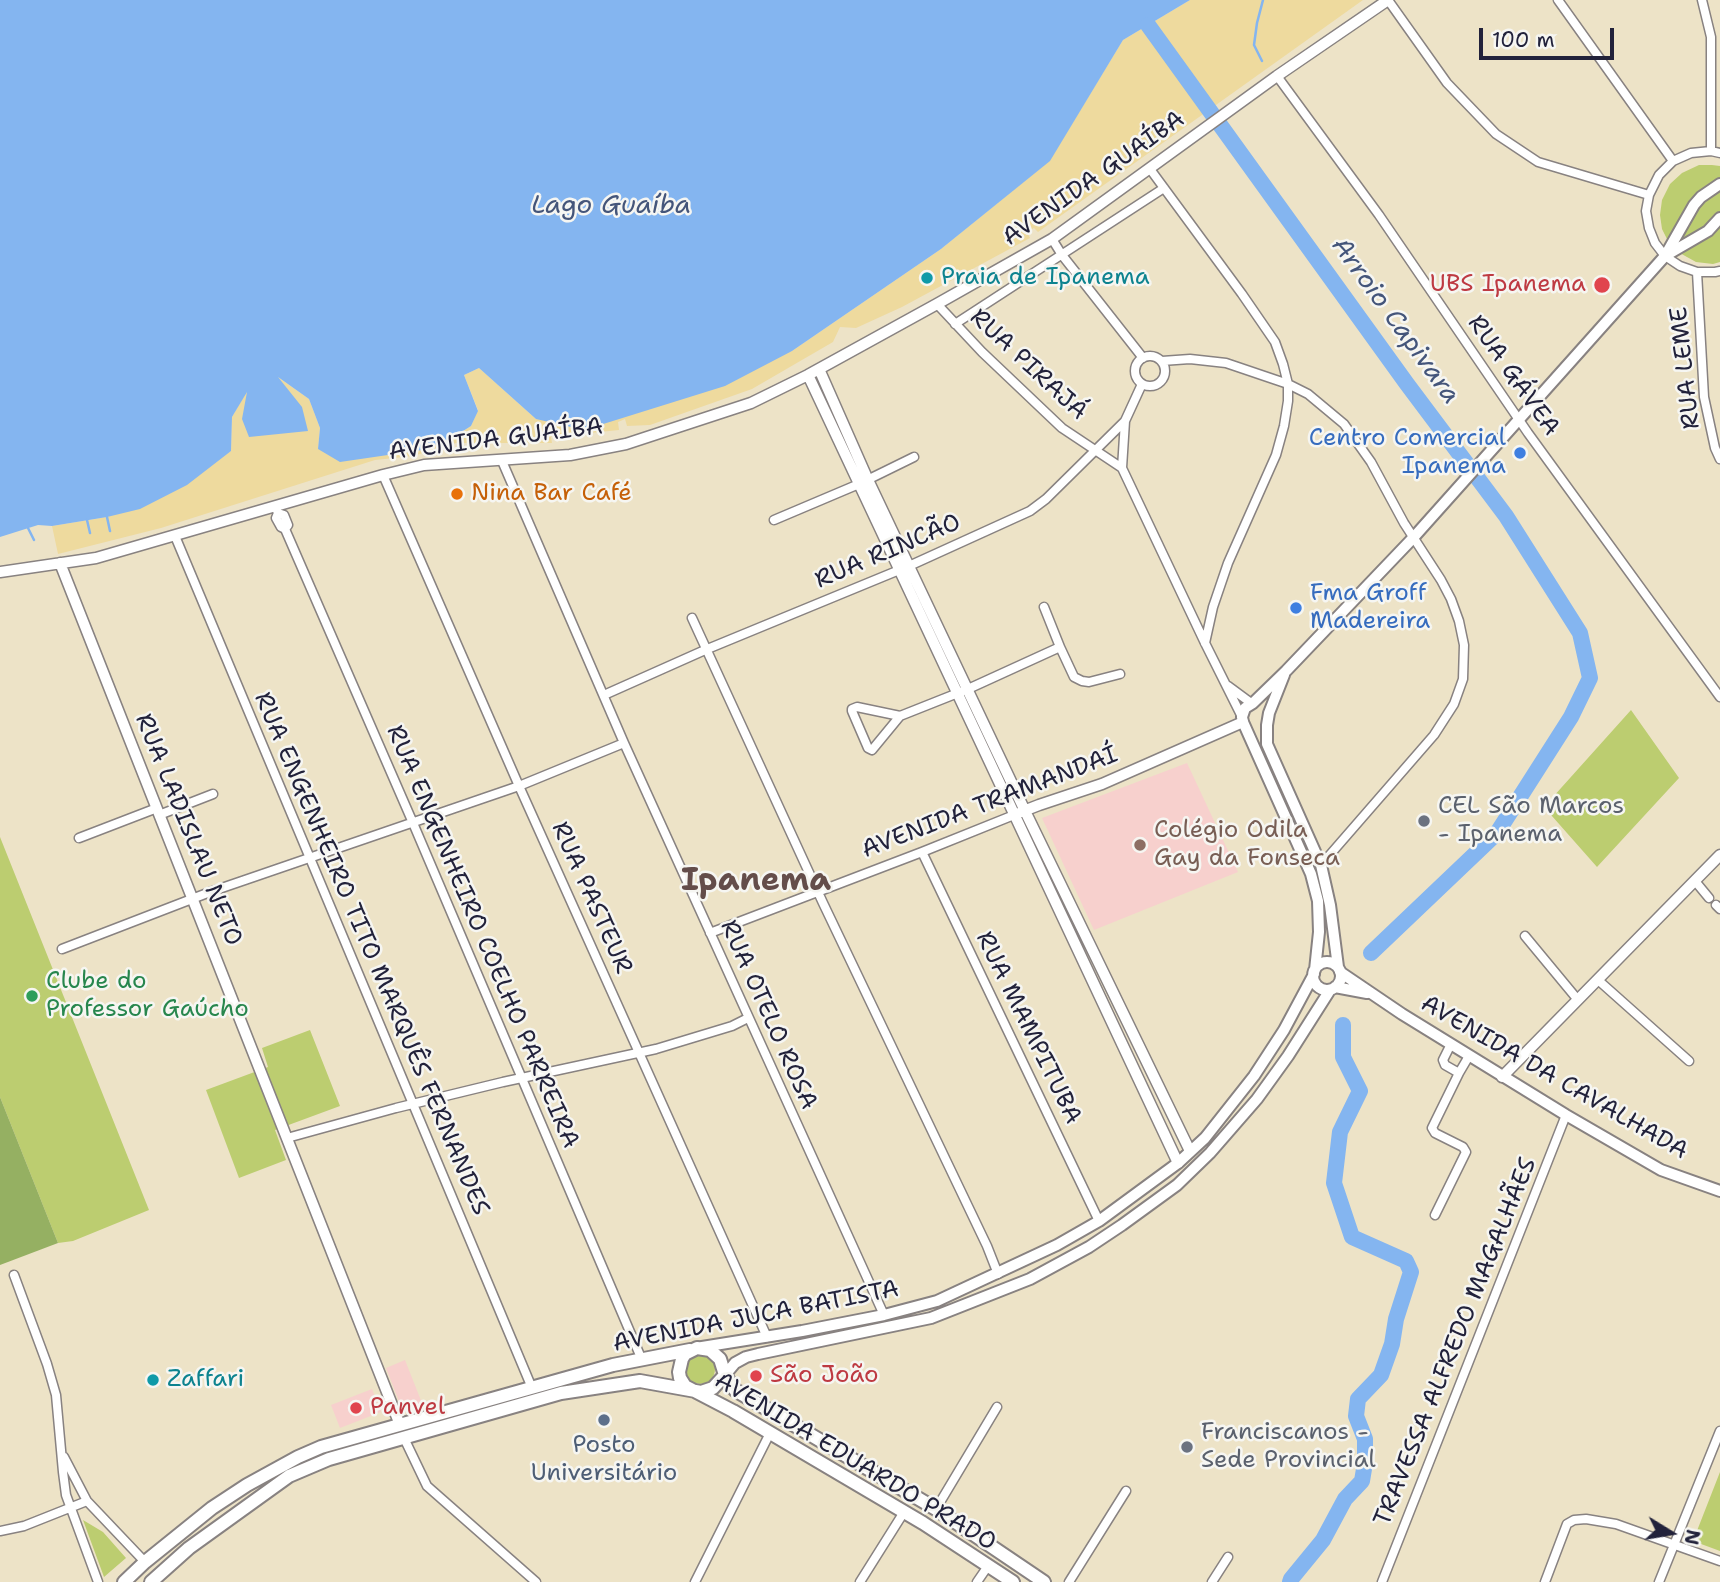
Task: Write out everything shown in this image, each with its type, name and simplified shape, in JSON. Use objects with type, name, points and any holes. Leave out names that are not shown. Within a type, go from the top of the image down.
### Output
[{"type":"main road","points":[[1286,671],[1268,719],[1267,744],[1321,865],[1331,905],[1341,978],[1332,989],[1320,988],[1314,979],[1318,901],[1311,874],[1244,722],[1245,708],[1286,671],[1413,538],[1665,256],[1694,205],[1720,184]]},
{"type":"main road","points":[[1665,256],[1708,231],[1720,218]]},
{"type":"main road","points":[[1679,231],[1680,242],[1688,244]]},
{"type":"main road","points":[[1252,703],[1263,705],[1268,719]]},
{"type":"main road","points":[[1244,722],[1257,730],[1268,719]]},
{"type":"main road","points":[[1315,972],[1318,966],[1328,962],[1339,970]]},
{"type":"main road","name":"AVENIDA DA CAVALHADA","points":[[1339,970],[1370,993],[1566,1115],[1661,1170],[1720,1191]]},
{"type":"main road","name":"AVENIDA JUCA BATISTA","points":[[124,1582],[212,1508],[247,1485],[321,1447],[613,1366],[697,1348],[884,1315],[937,1301],[1057,1245],[1099,1221],[1178,1163],[1205,1138],[1254,1076],[1284,1030],[1315,972]]},
{"type":"main road","name":"AVENIDA JUCA BATISTA","points":[[151,1582],[189,1548],[289,1476],[329,1459],[561,1393],[588,1388],[640,1381],[708,1391],[735,1363],[747,1357],[931,1318],[1030,1279],[1089,1247],[1177,1185],[1210,1153],[1257,1099],[1332,989]]},
{"type":"main road","name":"AVENIDA DA CAVALHADA","points":[[1332,989],[1370,993]]},
{"type":"main road","name":"AVENIDA EDUARDO PRADO","points":[[1014,1582],[904,1512],[685,1386],[679,1372],[681,1359],[697,1348],[710,1350],[720,1359],[735,1390],[936,1508],[1042,1580]]},
{"type":"main road","points":[[1014,1582],[1024,1575],[1042,1580]]},
{"type":"street","name":"AVENIDA GUAÍBA","points":[[0,572],[96,558],[277,509],[383,475],[424,465],[570,455],[626,444],[751,403],[808,375],[1052,239],[1277,76],[1388,0]]},
{"type":"street","points":[[1388,0],[1447,83],[1496,134],[1538,162],[1649,195]]},
{"type":"street","points":[[1558,0],[1673,162]]},
{"type":"street","points":[[1702,0],[1711,37],[1715,152],[1691,153],[1673,162],[1659,175],[1649,195],[1646,211],[1648,228],[1665,256],[1679,266],[1697,272],[1720,271]]},
{"type":"street","name":"RUA GÁVEA","points":[[1277,76],[1379,215],[1519,419],[1720,697]]},
{"type":"street","points":[[1150,169],[1275,342],[1288,384],[1284,426],[1276,455],[1228,563],[1213,607],[1205,643]]},
{"type":"street","name":"AVENIDA GUAÍBA","points":[[955,324],[1164,188]]},
{"type":"street","points":[[1052,239],[1143,358]]},
{"type":"street","name":"RUA LEME","points":[[1697,272],[1704,397],[1720,459]]},
{"type":"street","name":"RUA PIRAJÁ","points":[[937,304],[982,352],[1062,428],[1122,468]]},
{"type":"street","points":[[1149,356],[1162,361],[1166,375],[1162,382],[1156,386],[1142,384],[1135,370],[1137,363],[1149,356]]},
{"type":"street","points":[[1162,361],[1190,359],[1226,363],[1288,384],[1308,394],[1344,424],[1371,462],[1413,538],[1441,580],[1459,621],[1464,645],[1463,679],[1454,704],[1434,736],[1321,865]]},
{"type":"street","points":[[819,369],[864,482]]},
{"type":"street","points":[[808,375],[864,482],[962,691],[1025,811],[1191,1151]]},
{"type":"street","name":"RUA RINCÃO","points":[[604,695],[904,568],[1030,511],[1046,499],[1125,421],[1142,384]]},
{"type":"street","points":[[1125,421],[1122,468],[1244,722]]},
{"type":"street","points":[[774,520],[864,482],[914,457]]},
{"type":"street","name":"RUA OTELO ROSA","points":[[502,461],[624,743],[884,1315]]},
{"type":"street","name":"RUA PASTEUR","points":[[383,475],[519,786],[767,1337]]},
{"type":"street","name":"RUA ENGENHEIRO COELHO PARREIRA","points":[[277,509],[276,518],[285,529],[413,822],[642,1360]]},
{"type":"street","name":"RUA ENGENHEIRO TITO MARQUÊS FERNANDES","points":[[175,536],[532,1388]]},
{"type":"street","name":"RUA LADISLAU NETO","points":[[60,563],[400,1424]]},
{"type":"street","points":[[1044,607],[1074,677],[1089,682],[1120,674]]},
{"type":"street","points":[[692,618],[998,1274]]},
{"type":"street","points":[[901,716],[857,707],[852,709],[870,750],[901,716],[1060,646]]},
{"type":"street","points":[[1226,684],[1252,703]]},
{"type":"street","points":[[962,691],[1014,815],[1178,1163]]},
{"type":"street","name":"AVENIDA TRAMANDAÍ","points":[[710,933],[1039,805],[1102,784],[1244,722]]},
{"type":"street","points":[[62,949],[192,898],[519,786],[624,743]]},
{"type":"street","points":[[79,838],[213,794]]},
{"type":"street","name":"RUA MAMPITUBA","points":[[922,852],[1099,1221]]},
{"type":"street","points":[[1502,1077],[1720,855]]},
{"type":"street","points":[[1695,881],[1715,904]]},
{"type":"street","points":[[1070,932],[1082,926]]},
{"type":"street","points":[[1525,936],[1578,1000]]},
{"type":"street","points":[[1598,980],[1689,1060]]},
{"type":"street","points":[[287,1138],[413,1104],[639,1053],[698,1037],[748,1018]]},
{"type":"street","points":[[1120,1038],[1132,1031]]},
{"type":"street","points":[[1451,1044],[1443,1062],[1458,1073]]},
{"type":"street","points":[[1435,1215],[1466,1152],[1463,1147],[1435,1133],[1432,1128],[1469,1056]]},
{"type":"street","name":"TRAVESSA ALFREDO MAGALHÃES","points":[[1382,1582],[1566,1115]]},
{"type":"street","points":[[14,1275],[56,1395],[64,1483],[98,1582]]},
{"type":"street","points":[[936,1508],[997,1407]]},
{"type":"street","points":[[1659,1582],[1720,1431]]},
{"type":"street","points":[[695,1582],[769,1433]]},
{"type":"street","points":[[404,1438],[427,1486],[536,1582]]},
{"type":"street","points":[[62,1454],[87,1501],[145,1562]]},
{"type":"street","points":[[1069,1582],[1126,1492]]},
{"type":"street","points":[[0,1531],[24,1525],[87,1501]]},
{"type":"street","points":[[860,1582],[904,1512]]},
{"type":"street","points":[[1545,1582],[1567,1524],[1574,1520],[1616,1524],[1720,1562]]},
{"type":"street","points":[[1212,1582],[1228,1557]]},
{"type":"street","points":[[977,1582],[988,1566]]},
{"type":"shaded area","name":"Colégio Odila Gay da Fonseca","points":[[1187,763],[1238,872],[1094,930],[1042,818]]},
{"type":"shaded area","points":[[405,1360],[422,1403],[402,1409],[386,1368]]},
{"type":"shaded area","name":"Panvel","points":[[372,1389],[381,1412],[340,1428],[331,1405]]},
{"type":"green space","points":[[1699,165],[1720,166],[1720,262],[1713,264],[1696,262],[1678,252],[1662,229],[1660,215],[1662,200],[1670,184],[1682,173]]},
{"type":"green space","points":[[1631,710],[1679,778],[1597,867],[1544,807]]},
{"type":"green space","name":"Clube do Professor Gaúcho","points":[[0,837],[149,1210],[73,1241],[58,1243],[0,1097]]},
{"type":"green space","points":[[310,1030],[340,1106],[275,1130],[286,1160],[239,1178],[206,1090],[268,1067],[262,1048]]},
{"type":"green space","points":[[0,1097],[58,1243],[0,1265]]},
{"type":"green space","points":[[700,1354],[711,1358],[715,1369],[711,1380],[700,1384],[689,1380],[685,1369],[689,1358]]},
{"type":"green space","points":[[1720,1472],[1720,1551],[1693,1541]]},
{"type":"green space","points":[[83,1520],[103,1532],[126,1558],[104,1577]]},
{"type":"sand","name":"Praia de Ipanema","points":[[1190,0],[1363,0],[1038,232],[1034,228],[1027,232],[1030,238],[902,307],[856,328],[840,327],[833,342],[752,389],[650,425],[627,426],[625,419],[618,422],[619,430],[551,437],[552,443],[456,443],[413,456],[375,460],[161,528],[58,554],[52,526],[107,517],[231,451],[232,417],[248,389],[275,375],[309,399],[320,428],[318,449],[374,456],[426,449],[471,426],[478,410],[464,375],[479,368],[536,419],[792,351],[941,249],[1049,161],[1123,40]]},
{"type":"water","name":"Lago Guaíba","points":[[0,0],[1190,0],[1123,40],[1050,161],[941,249],[792,351],[725,386],[584,430],[536,419],[479,368],[464,375],[478,411],[471,426],[452,438],[422,450],[340,462],[318,449],[320,428],[309,399],[278,377],[302,407],[308,431],[249,437],[242,419],[247,392],[232,417],[231,451],[187,485],[140,509],[52,526],[38,525],[0,537]]},
{"type":"waterway","points":[[1262,61],[1254,45],[1263,0]]},
{"type":"waterway","name":"Arroio Capivara","points":[[1148,25],[1407,384],[1506,516],[1580,633],[1590,678],[1571,717],[1497,833],[1371,953]]},
{"type":"waterway","points":[[107,517],[110,531]]},
{"type":"waterway","points":[[87,520],[90,533]]},
{"type":"waterway","points":[[28,528],[34,540]]},
{"type":"waterway","name":"Arroio Capivara","points":[[1290,1582],[1323,1540],[1345,1499],[1362,1481],[1365,1439],[1356,1416],[1358,1399],[1381,1375],[1411,1272],[1406,1261],[1352,1237],[1334,1183],[1340,1132],[1360,1091],[1343,1057],[1343,1025]]},
{"type":"place","name":"Praia de Ipanema","points":[[927,278]]},
{"type":"place","name":"UBS Ipanema","points":[[1602,285]]},
{"type":"place","name":"Centro Comercial Ipanema","points":[[1520,453]]},
{"type":"place","name":"Nina Bar Café","points":[[457,494]]},
{"type":"place","name":"Fma Groff Madereira","points":[[1296,608]]},
{"type":"place","name":"CEL São Marcos - Ipanema","points":[[1424,821]]},
{"type":"place","name":"Colégio Odila Gay da Fonseca","points":[[1140,845]]},
{"type":"place","name":"Clube do Professor Gaúcho","points":[[32,996]]},
{"type":"place","name":"São João","points":[[756,1376]]},
{"type":"place","name":"Zaffari","points":[[153,1380]]},
{"type":"place","name":"Panvel","points":[[356,1408]]},
{"type":"place","name":"Posto Universitário","points":[[604,1420]]},
{"type":"place","name":"Franciscanos - Sede Provincial","points":[[1187,1447]]},
{"type":"district","name":"Ipanema","points":[[756,882]]}]
